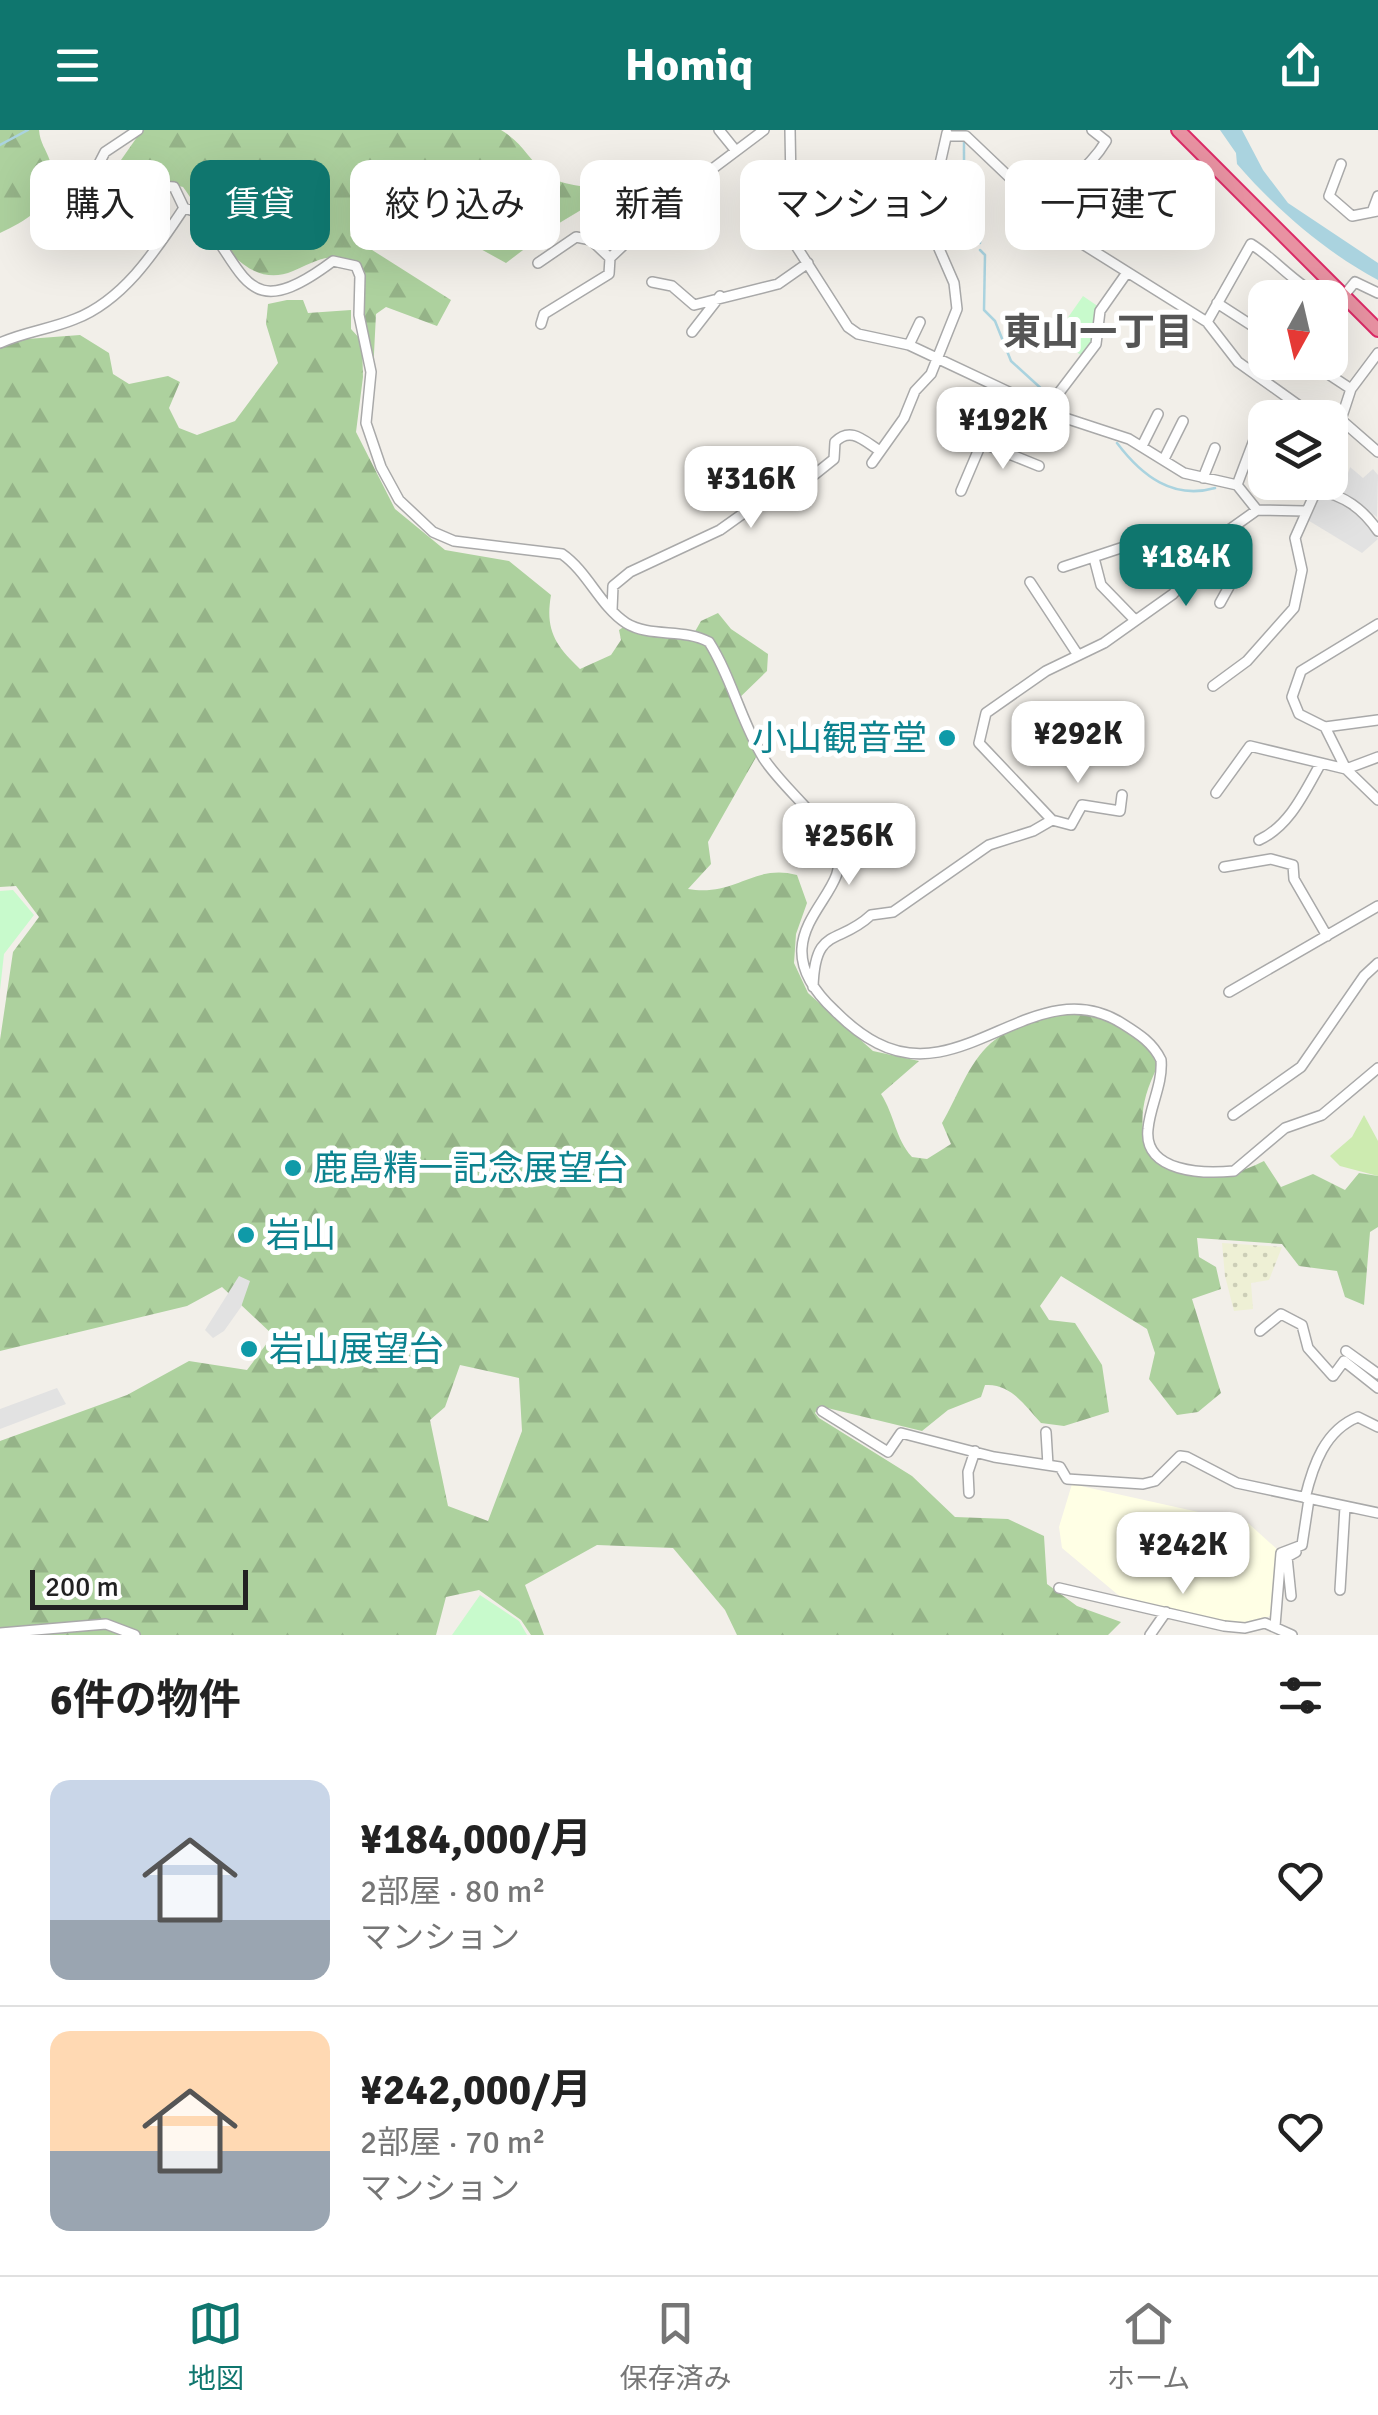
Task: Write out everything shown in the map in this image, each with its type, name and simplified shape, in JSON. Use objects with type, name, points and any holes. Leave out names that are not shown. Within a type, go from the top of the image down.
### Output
[{"type":"highway","points":[[1178,130],[1332,280]]},
{"type":"highway","points":[[1348,296],[1378,330]]},
{"type":"street","points":[[138,130],[105,152],[75,210],[75,223],[88,230],[103,224],[142,191],[162,186],[174,188],[184,208],[202,217],[236,271],[274,292],[304,283],[333,261],[356,266],[360,276],[359,315],[371,372],[366,423],[381,468],[398,500],[432,532],[454,541],[562,554],[576,563],[612,610],[630,626],[709,642],[763,757],[835,845],[835,874],[804,935],[804,973],[814,988],[864,1036],[902,1050],[972,1044],[1064,1006],[1109,1014],[1158,1054],[1162,1068],[1149,1142],[1163,1161],[1188,1170],[1234,1171],[1285,1128],[1322,1115],[1378,1068]]},
{"type":"street","points":[[719,130],[736,152]]},
{"type":"street","points":[[541,324],[544,314],[609,274],[610,258],[671,200],[764,130]]},
{"type":"street","points":[[790,130],[791,184],[784,227],[848,327],[858,334],[908,345],[1062,417],[1142,446],[1203,478],[1236,484],[1257,510]]},
{"type":"street","points":[[1092,130],[1106,141],[1094,160]]},
{"type":"street","points":[[872,463],[939,359],[954,319],[956,294],[927,220],[947,133],[966,136],[1005,174]]},
{"type":"street","points":[[1341,164],[1329,196],[1352,216],[1375,211],[1378,196]]},
{"type":"street","points":[[0,342],[44,330],[98,308],[146,262],[184,208]]},
{"type":"street","points":[[538,263],[576,237],[591,240],[610,258]]},
{"type":"street","points":[[1207,322],[1250,244],[1299,280]]},
{"type":"street","points":[[1090,250],[1207,322],[1238,362],[1291,400]]},
{"type":"street","points":[[652,282],[672,286],[690,305],[778,284],[808,262]]},
{"type":"street","points":[[1062,417],[1055,398],[1096,344],[1100,312],[1126,274]]},
{"type":"street","points":[[1348,293],[1355,282],[1378,293]]},
{"type":"street","points":[[692,332],[720,296]]},
{"type":"street","points":[[1218,303],[1248,323]]},
{"type":"street","points":[[908,345],[920,322]]},
{"type":"street","points":[[1348,400],[1351,389],[1378,353]]},
{"type":"street","points":[[1337,380],[1351,389]]},
{"type":"street","points":[[962,491],[1004,390]]},
{"type":"street","points":[[1142,446],[1158,414]]},
{"type":"street","points":[[1164,459],[1183,421]]},
{"type":"street","points":[[1348,424],[1378,452]]},
{"type":"street","points":[[612,610],[614,586],[630,572],[720,530],[776,490],[804,482],[834,459],[835,442],[842,435],[854,434],[880,450]]},
{"type":"street","points":[[982,442],[1039,466]]},
{"type":"street","points":[[1203,478],[1214,448]]},
{"type":"street","points":[[1236,484],[1248,455]]},
{"type":"street","points":[[1213,686],[1247,660],[1294,608],[1302,570],[1296,538],[1310,500]]},
{"type":"street","points":[[1346,500],[1377,526]]},
{"type":"street","points":[[1122,795],[1120,810],[1082,805],[1072,825],[1052,820],[979,743],[978,733],[986,712],[1135,620],[1180,586],[1203,565],[1229,530],[1257,510],[1304,511]]},
{"type":"street","points":[[1062,567],[1148,538],[1154,531]]},
{"type":"street","points":[[1179,544],[1231,583],[1220,603]]},
{"type":"street","points":[[1094,558],[1101,585],[1135,620]]},
{"type":"street","points":[[1158,565],[1180,586]]},
{"type":"street","points":[[1030,582],[1078,655]]},
{"type":"street","points":[[1378,624],[1307,666],[1296,678],[1295,707],[1299,714],[1324,728],[1346,769],[1378,800]]},
{"type":"street","points":[[1324,728],[1378,720]]},
{"type":"street","points":[[1216,794],[1250,746],[1346,769],[1378,757]]},
{"type":"street","points":[[1259,840],[1279,826],[1295,807],[1321,763]]},
{"type":"street","points":[[814,988],[821,948],[837,932],[859,928],[870,915],[893,912],[989,845],[1033,831],[1052,820]]},
{"type":"street","points":[[1224,867],[1284,860],[1293,866],[1294,879],[1326,936]]},
{"type":"street","points":[[1229,992],[1378,906]]},
{"type":"street","points":[[1233,1115],[1302,1068],[1364,976],[1378,963]]},
{"type":"street","points":[[1260,1331],[1280,1314],[1302,1325],[1308,1348],[1333,1376],[1344,1361],[1378,1388]]},
{"type":"street","points":[[1346,1351],[1378,1374]]},
{"type":"street","points":[[822,1412],[888,1452],[901,1433],[1060,1466],[1067,1480],[1149,1484],[1180,1456],[1187,1456],[1237,1482],[1378,1513]]},
{"type":"street","points":[[1275,1626],[1281,1552],[1302,1545],[1307,1498],[1318,1458],[1339,1425],[1358,1417],[1378,1427]]},
{"type":"street","points":[[1046,1432],[1048,1465]]},
{"type":"street","points":[[968,1493],[974,1451]]},
{"type":"street","points":[[1340,1590],[1345,1507]]},
{"type":"street","points":[[1291,1596],[1286,1565],[1296,1549]]},
{"type":"street","points":[[1059,1588],[1224,1626],[1275,1626],[1292,1635]]},
{"type":"street","points":[[1150,1635],[1166,1612]]},
{"type":"street","points":[[0,1633],[106,1624],[135,1635]]},
{"type":"shaded area","points":[[1350,467],[1363,478],[1373,469],[1378,475],[1377,517],[1348,496]]},
{"type":"shaded area","points":[[1316,500],[1339,500],[1363,515],[1378,539],[1362,553],[1306,519]]},
{"type":"shaded area","points":[[1222,1243],[1282,1247],[1269,1280],[1251,1283],[1253,1309],[1234,1311]]},
{"type":"shaded area","points":[[239,1276],[250,1281],[241,1307],[224,1331],[213,1338],[205,1330]]},
{"type":"shaded area","points":[[57,1388],[66,1404],[0,1429],[0,1409]]},
{"type":"shaded area","points":[[1072,1484],[1248,1523],[1279,1551],[1273,1615],[1246,1625],[1200,1619],[1123,1599],[1062,1548],[1059,1527]]},
{"type":"green space","points":[[0,130],[39,130],[50,160],[30,160],[30,215],[0,233]]},
{"type":"green space","points":[[142,130],[501,130],[533,160],[350,160],[350,250],[372,250],[451,300],[437,326],[386,307],[376,314],[372,393],[361,316],[365,273],[359,262],[325,258],[274,275],[257,272],[228,250],[330,250],[330,160],[190,160],[190,197],[183,187],[170,184],[170,160],[121,160]]},
{"type":"green space","points":[[560,182],[580,186],[580,211],[560,223]]},
{"type":"green space","points":[[482,250],[523,250],[506,263]]},
{"type":"green space","points":[[1083,296],[1099,307],[1092,343],[1082,356],[1055,336]]},
{"type":"green space","points":[[303,300],[308,313],[351,310],[351,329],[362,341],[363,377],[356,432],[395,509],[445,550],[509,561],[551,595],[549,618],[554,636],[580,669],[611,655],[621,640],[619,630],[628,624],[693,635],[701,621],[718,613],[731,629],[768,654],[767,671],[734,703],[759,752],[708,842],[711,864],[688,889],[719,889],[769,873],[797,875],[807,903],[796,934],[794,963],[808,993],[873,1051],[919,1061],[881,1094],[912,1157],[927,1159],[951,1144],[942,1123],[969,1071],[991,1043],[1035,1019],[1082,1013],[1126,1028],[1144,1044],[1158,1066],[1145,1098],[1143,1125],[1149,1147],[1162,1163],[1181,1173],[1206,1177],[1234,1173],[1264,1161],[1281,1187],[1313,1174],[1345,1190],[1359,1173],[1378,1176],[1378,1227],[1370,1232],[1364,1305],[1345,1297],[1337,1271],[1299,1266],[1282,1244],[1197,1238],[1199,1257],[1216,1267],[1221,1289],[1192,1299],[1221,1393],[1198,1412],[1177,1415],[1149,1379],[1155,1353],[1147,1329],[1061,1276],[1040,1306],[1049,1320],[1075,1323],[1102,1365],[1109,1412],[1064,1426],[1041,1423],[1010,1392],[994,1385],[985,1385],[981,1397],[948,1410],[922,1431],[819,1406],[815,1413],[819,1418],[912,1476],[955,1517],[1008,1519],[1044,1536],[1047,1584],[1077,1606],[1121,1622],[1108,1635],[737,1635],[725,1610],[673,1548],[597,1545],[525,1585],[544,1635],[531,1635],[521,1620],[479,1590],[446,1597],[436,1635],[0,1635],[0,1441],[127,1395],[189,1361],[247,1370],[273,1335],[222,1287],[187,1306],[0,1351],[0,1040],[13,952],[39,917],[16,886],[0,887],[0,348],[14,340],[80,335],[109,353],[113,374],[129,384],[168,376],[180,382],[169,408],[179,428],[197,435],[235,421],[278,363],[266,324],[268,304]],"holes":[[[460,1365],[519,1378],[522,1431],[488,1521],[448,1506],[430,1420],[445,1407]]]},
{"type":"green space","points":[[13,890],[34,915],[4,954],[0,990],[0,891]]},
{"type":"green space","points":[[1364,1115],[1378,1141],[1378,1176],[1340,1166],[1330,1156],[1352,1137]]},
{"type":"green space","points":[[480,1595],[519,1621],[527,1635],[452,1635]]},
{"type":"water","points":[[1220,130],[1242,130],[1263,170],[1288,203],[1378,263],[1378,280],[1320,243],[1268,197],[1237,164],[1236,153]]},
{"type":"waterway","points":[[0,145],[28,130]]},
{"type":"waterway","points":[[964,142],[965,160]]},
{"type":"waterway","points":[[980,250],[985,255],[984,310],[995,321],[1011,361],[1045,392]]},
{"type":"waterway","points":[[1117,443],[1137,466],[1172,488],[1215,488]]},
{"type":"place","name":"小山観音堂","points":[[947,738]]},
{"type":"place","name":"鹿島精一記念展望台","points":[[293,1168]]},
{"type":"place","name":"岩山","points":[[246,1235]]},
{"type":"place","name":"岩山展望台","points":[[249,1349]]},
{"type":"district","name":"東山一丁目","points":[[1098,332]]}]
